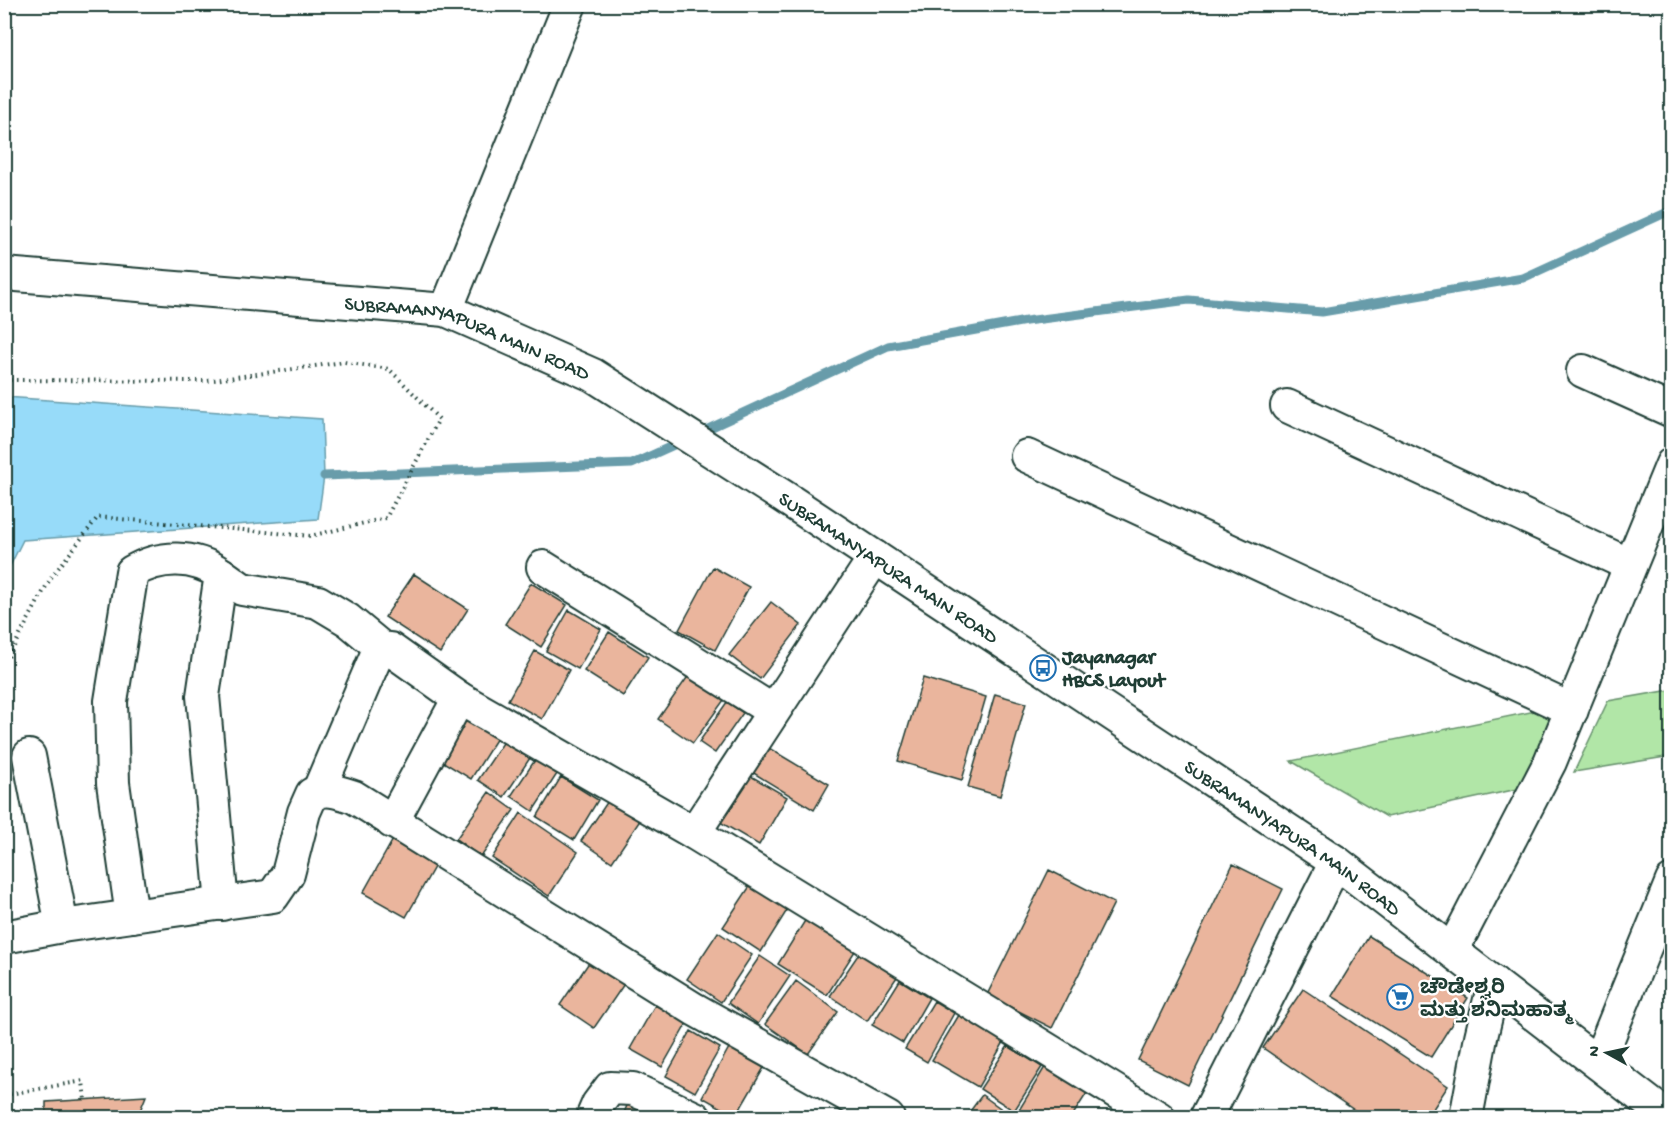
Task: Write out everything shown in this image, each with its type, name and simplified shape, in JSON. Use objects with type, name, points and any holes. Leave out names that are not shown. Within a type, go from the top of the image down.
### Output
[{"type":"street","points":[[446,310],[570,4]]},
{"type":"street","name":"SUBRAMANYAPURA MAIN ROAD","points":[[4,274],[446,310],[593,375],[875,556],[1336,862],[1669,1118]]},
{"type":"street","points":[[1583,371],[1671,411]]},
{"type":"street","points":[[1287,406],[1630,565]]},
{"type":"street","points":[[1027,456],[1572,710]]},
{"type":"street","points":[[1452,951],[1535,793],[1572,710],[1671,464]]},
{"type":"street","points":[[694,833],[875,556]]},
{"type":"street","points":[[132,916],[113,783],[111,701],[132,572],[145,564],[179,559],[211,567],[242,589],[318,602],[348,620],[383,649],[390,649],[459,698],[694,833],[1159,1118]]},
{"type":"street","points":[[543,567],[773,711]]},
{"type":"street","points":[[221,574],[203,696],[222,904]]},
{"type":"street","points":[[319,790],[377,654],[383,649]]},
{"type":"street","points":[[392,822],[459,698]]},
{"type":"street","points":[[29,756],[62,926]]},
{"type":"street","points":[[4,937],[62,926],[273,896],[288,874],[304,812],[312,794],[319,790],[330,790],[354,796],[392,822],[694,1009],[888,1118]]},
{"type":"street","points":[[1206,1118],[1336,862]]},
{"type":"street","points":[[1598,1063],[1671,881]]},
{"type":"street","points":[[1466,1118],[1494,983]]},
{"type":"street","points":[[592,1118],[598,1104],[610,1088],[633,1089],[695,1118]]},
{"type":"path","points":[[4,380],[207,381],[344,362],[389,369],[439,419],[386,518],[309,536],[98,517],[50,579],[4,664]]},
{"type":"path","points":[[4,1095],[82,1081],[85,1100]]},
{"type":"green space","points":[[1671,690],[1671,756],[1574,772],[1608,701]]},
{"type":"green space","points":[[1565,705],[1527,787],[1387,817],[1291,761]]},
{"type":"water","points":[[5,397],[322,419],[324,476],[318,519],[23,540],[5,576]]},
{"type":"building","points":[[713,567],[749,587],[715,650],[679,630]]},
{"type":"building","points":[[414,574],[468,609],[440,653],[385,617]]},
{"type":"building","points":[[531,583],[567,605],[541,647],[505,624]]},
{"type":"building","points":[[771,602],[801,625],[760,679],[729,655]]},
{"type":"building","points":[[569,610],[601,629],[578,669],[546,651]]},
{"type":"building","points":[[609,632],[648,657],[623,696],[584,671]]},
{"type":"building","points":[[535,651],[569,670],[542,719],[508,700]]},
{"type":"building","points":[[689,675],[724,700],[693,743],[658,719]]},
{"type":"building","points":[[923,678],[986,697],[962,780],[898,761]]},
{"type":"building","points":[[995,694],[1026,703],[1000,796],[968,787]]},
{"type":"building","points":[[727,702],[743,713],[715,753],[699,742]]},
{"type":"building","points":[[465,718],[497,738],[471,779],[440,760]]},
{"type":"building","points":[[507,737],[532,755],[504,797],[478,780]]},
{"type":"building","points":[[767,747],[829,784],[814,810],[752,772]]},
{"type":"building","points":[[535,760],[557,774],[533,811],[511,796]]},
{"type":"building","points":[[749,775],[787,797],[759,845],[720,822]]},
{"type":"building","points":[[561,777],[598,800],[574,840],[537,817]]},
{"type":"building","points":[[489,792],[514,810],[481,857],[456,839]]},
{"type":"building","points":[[610,798],[641,819],[612,862],[581,841]]},
{"type":"building","points":[[521,813],[578,852],[549,896],[492,858]]},
{"type":"building","points":[[395,836],[438,860],[406,917],[363,893]]},
{"type":"building","points":[[1233,864],[1283,889],[1188,1085],[1138,1060]]},
{"type":"building","points":[[1049,870],[1114,903],[1052,1028],[987,995]]},
{"type":"building","points":[[754,880],[791,904],[761,952],[723,927]]},
{"type":"building","points":[[806,919],[855,951],[827,995],[778,964]]},
{"type":"building","points":[[718,932],[752,955],[721,1002],[687,979]]},
{"type":"building","name":"ಚೌಡೇಶ್ವರಿ ಮತ್ತು ಶನಿಮಹಾತ್ಮ","points":[[1369,936],[1468,998],[1431,1057],[1332,996]]},
{"type":"building","points":[[860,952],[897,977],[867,1021],[830,996]]},
{"type":"building","points":[[760,956],[790,976],[758,1024],[728,1003]]},
{"type":"building","points":[[590,961],[624,984],[594,1028],[560,1005]]},
{"type":"building","points":[[900,980],[929,998],[903,1043],[872,1025]]},
{"type":"building","points":[[796,981],[838,1012],[808,1054],[765,1024]]},
{"type":"building","points":[[1303,989],[1448,1086],[1427,1118],[1366,1118],[1263,1048]]},
{"type":"building","points":[[934,1001],[954,1013],[927,1062],[905,1049]]},
{"type":"building","points":[[655,1005],[687,1023],[662,1067],[630,1049]]},
{"type":"building","points":[[959,1015],[1004,1042],[978,1087],[932,1060]]},
{"type":"building","points":[[691,1031],[720,1048],[695,1092],[666,1076]]},
{"type":"building","points":[[730,1046],[765,1066],[736,1116],[702,1097]]},
{"type":"building","points":[[1008,1046],[1042,1067],[1014,1111],[980,1089]]},
{"type":"building","points":[[1045,1067],[1087,1093],[1071,1118],[1020,1118],[1016,1115]]},
{"type":"building","points":[[632,1093],[686,1118],[622,1118]]},
{"type":"building","points":[[982,1095],[1007,1113],[1003,1118],[965,1118]]},
{"type":"building","points":[[146,1096],[137,1118],[46,1118],[46,1102]]},
{"type":"waterway","points":[[697,434],[888,346],[1026,321],[1189,300],[1322,312],[1523,278],[1672,210]]},
{"type":"waterway","points":[[324,476],[632,464],[685,440]]},
{"type":"place","name":"Jayanagar HBCS Layout","points":[[1043,668]]},
{"type":"place","name":"ಚೌಡೇಶ್ವರಿ ಮತ್ತು ಶನಿಮಹಾತ್ಮ","points":[[1400,997]]}]
